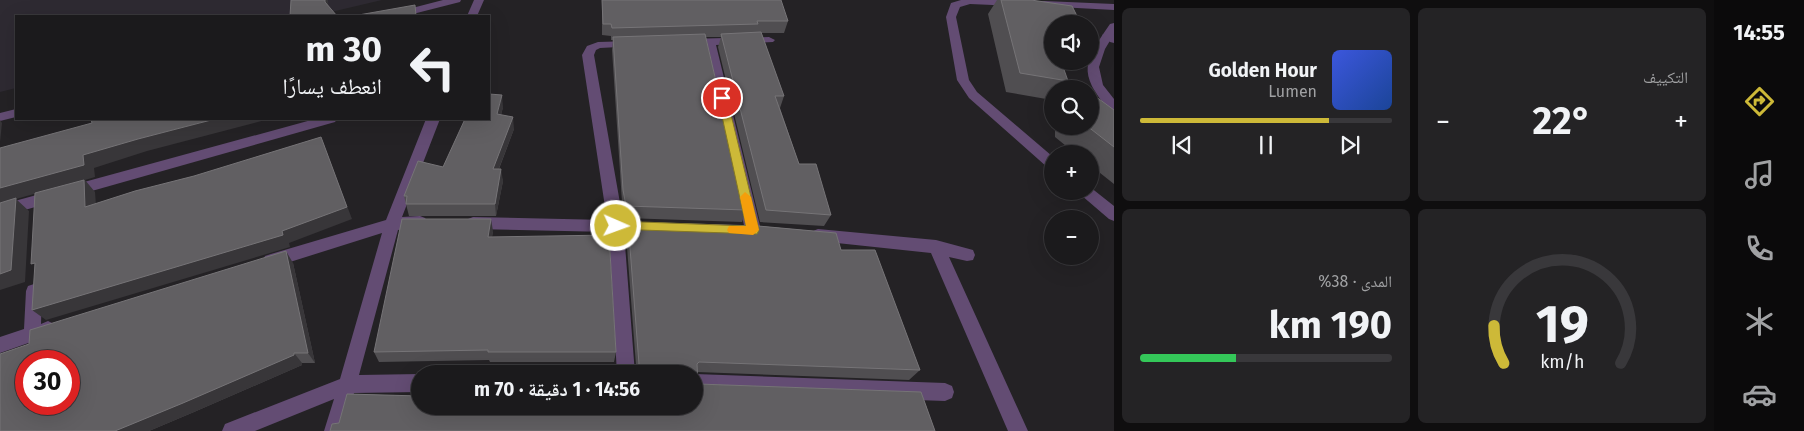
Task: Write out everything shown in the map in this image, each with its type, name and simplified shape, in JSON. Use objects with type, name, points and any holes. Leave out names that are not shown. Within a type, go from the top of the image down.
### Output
[{"type":"street","points":[[396,15],[456,0]]},
{"type":"street","points":[[472,15],[479,0]]},
{"type":"street","points":[[1044,156],[973,95],[962,80],[951,17],[955,5],[970,1],[1114,7]]},
{"type":"street","points":[[1112,34],[1095,54],[1092,70],[1100,90],[1114,107]]},
{"type":"street","points":[[672,42],[769,40]]},
{"type":"street","points":[[710,41],[753,230]]},
{"type":"street","points":[[625,365],[616,226],[588,55],[591,48],[598,45],[645,43]]},
{"type":"street","points":[[0,117],[15,113]]},
{"type":"street","points":[[0,211],[326,120]]},
{"type":"street","points":[[334,431],[392,224],[433,120]]},
{"type":"street","points":[[38,200],[38,219]]},
{"type":"street","points":[[1096,200],[1114,215]]},
{"type":"street","points":[[259,265],[392,224],[438,222]]},
{"type":"street","points":[[455,223],[665,227]]},
{"type":"street","points":[[733,230],[772,232]]},
{"type":"street","points":[[801,234],[908,242],[936,246],[967,254]]},
{"type":"street","points":[[936,246],[1018,431]]},
{"type":"street","points":[[32,335],[35,277]]},
{"type":"street","points":[[0,345],[60,326]]},
{"type":"street","points":[[703,383],[945,392]]},
{"type":"street","points":[[232,431],[348,384],[411,384]]},
{"type":"shaded area","points":[[0,0],[382,0],[318,15],[15,15],[15,88],[0,92]]},
{"type":"building","points":[[291,0],[325,0],[336,15],[290,15]]},
{"type":"building","points":[[602,0],[781,0],[788,21],[757,21],[758,24],[612,28],[611,24],[603,24]]},
{"type":"building","points":[[1001,0],[1031,0],[1072,6],[1076,15],[1044,15],[1044,70],[1064,70],[1068,80],[1020,73]]},
{"type":"building","points":[[415,5],[416,15],[359,15]]},
{"type":"building","points":[[761,32],[784,96],[775,96],[799,164],[816,164],[831,215],[766,210],[721,34]]},
{"type":"building","points":[[705,34],[746,210],[626,206],[623,190],[613,37]]},
{"type":"building","points":[[490,94],[502,95],[497,114],[513,117],[493,169],[501,169],[495,204],[406,204],[407,196],[404,196],[418,161],[443,167],[465,120],[490,120]]},
{"type":"building","points":[[1099,99],[1114,110],[1114,147],[1099,135]]},
{"type":"building","points":[[91,120],[211,120],[83,155],[84,165],[0,188],[0,148],[92,123]]},
{"type":"building","points":[[321,137],[347,207],[282,231],[283,235],[32,310],[35,263],[31,264],[35,193],[84,180],[85,207]]},
{"type":"building","points":[[16,198],[11,270],[0,274],[0,203]]},
{"type":"building","points":[[402,219],[491,219],[488,237],[609,235],[616,352],[488,352],[488,350],[374,352]]},
{"type":"building","points":[[628,222],[758,226],[836,233],[841,250],[875,250],[920,370],[699,362],[697,365],[636,365],[639,364]]},
{"type":"building","points":[[286,251],[308,353],[294,353],[294,355],[115,431],[0,431],[0,354],[29,344],[30,330]]},
{"type":"building","points":[[703,384],[921,392],[935,431],[330,431],[332,424],[339,423],[347,394],[411,396],[411,415],[703,415]]},
{"type":"slow traffic","points":[[733,230],[753,230],[745,197]]},
{"type":"route","points":[[616,226],[753,230],[722,98]]}]
